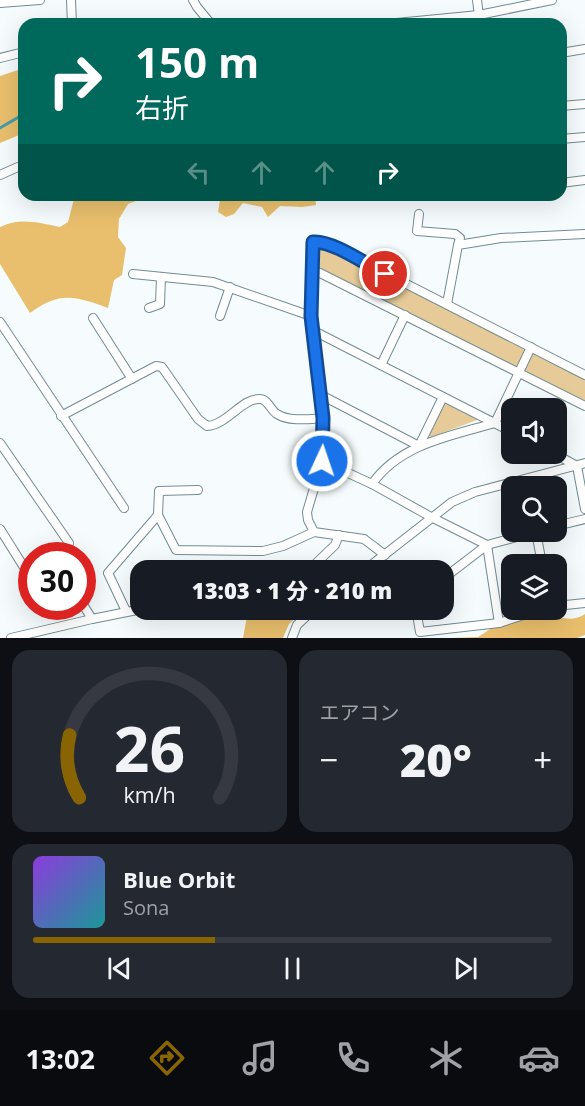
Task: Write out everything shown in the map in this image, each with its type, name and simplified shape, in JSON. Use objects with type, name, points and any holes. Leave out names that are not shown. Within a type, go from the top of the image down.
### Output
[{"type":"street","points":[[0,3],[40,0]]},
{"type":"street","points":[[71,0],[72,18]]},
{"type":"street","points":[[193,0],[207,18]]},
{"type":"street","points":[[477,0],[480,18]]},
{"type":"street","points":[[487,18],[548,0]]},
{"type":"street","points":[[567,52],[585,49]]},
{"type":"street","points":[[0,58],[18,54]]},
{"type":"street","points":[[567,106],[585,104]]},
{"type":"street","points":[[567,138],[585,137]]},
{"type":"street","points":[[0,175],[18,167]]},
{"type":"street","points":[[567,182],[585,180]]},
{"type":"street","points":[[418,214],[417,231],[455,234],[460,238],[447,304]]},
{"type":"street","points":[[458,245],[501,238],[585,234]]},
{"type":"street","points":[[314,532],[307,512],[322,461],[323,418],[311,316],[313,242],[330,245],[585,375]]},
{"type":"street","points":[[312,269],[585,406]]},
{"type":"street","points":[[133,274],[213,282],[311,316]]},
{"type":"street","points":[[149,308],[160,304],[161,277]]},
{"type":"street","points":[[220,316],[230,287]]},
{"type":"street","points":[[381,365],[405,315]]},
{"type":"street","points":[[93,318],[132,379]]},
{"type":"street","points":[[0,322],[124,508]]},
{"type":"street","points":[[312,330],[501,426]]},
{"type":"street","points":[[372,484],[384,468],[420,446],[495,423],[531,347]]},
{"type":"street","points":[[61,416],[156,366],[162,367],[198,419],[207,426],[218,424],[249,402],[260,399],[265,401],[276,414],[286,418],[323,418]]},
{"type":"street","points":[[321,395],[420,446]]},
{"type":"street","points":[[420,446],[443,397]]},
{"type":"street","points":[[0,443],[68,542]]},
{"type":"street","points":[[567,459],[581,465]]},
{"type":"street","points":[[322,461],[372,484],[487,545]]},
{"type":"street","points":[[581,465],[585,509]]},
{"type":"street","points":[[378,560],[452,502],[475,492],[581,465]]},
{"type":"street","points":[[198,490],[159,491],[159,515],[176,550],[262,551],[283,546],[314,532],[364,539],[385,555]]},
{"type":"street","points":[[126,611],[108,573],[159,515]]},
{"type":"street","points":[[567,523],[585,519]]},
{"type":"street","points":[[0,530],[18,558]]},
{"type":"street","points":[[319,560],[335,545],[339,535]]},
{"type":"street","points":[[454,570],[487,545],[501,541]]},
{"type":"street","points":[[487,545],[499,623]]},
{"type":"street","points":[[567,605],[585,603]]},
{"type":"street","points":[[96,618],[130,610]]},
{"type":"street","points":[[11,638],[88,620]]},
{"type":"street","points":[[292,638],[297,625],[302,620]]},
{"type":"street","points":[[418,620],[420,632],[508,620]]},
{"type":"shaded area","points":[[18,70],[18,136],[0,143],[0,76]]},
{"type":"shaded area","points":[[73,201],[136,201],[128,204],[119,219],[118,237],[126,248],[122,275],[114,280],[108,308],[68,298],[50,301],[30,313],[0,264],[0,227],[22,222],[60,227],[68,222]]},
{"type":"shaded area","points":[[220,201],[316,201],[316,205],[280,206],[268,217],[262,207],[243,203],[234,214],[226,217],[218,212]]},
{"type":"shaded area","points":[[321,247],[438,302],[585,377],[585,401],[324,270],[316,260]]},
{"type":"shaded area","points":[[446,402],[480,419],[431,437],[428,435],[442,405]]},
{"type":"shaded area","points":[[585,614],[585,635],[577,638],[450,638],[478,637],[498,624],[511,620],[567,620]]},
{"type":"shaded area","points":[[246,620],[294,620],[289,624],[283,638],[243,638]]},
{"type":"waterway","points":[[0,128],[18,118]]},
{"type":"route","points":[[322,461],[323,418],[311,316],[313,242],[330,245],[385,274]]}]
